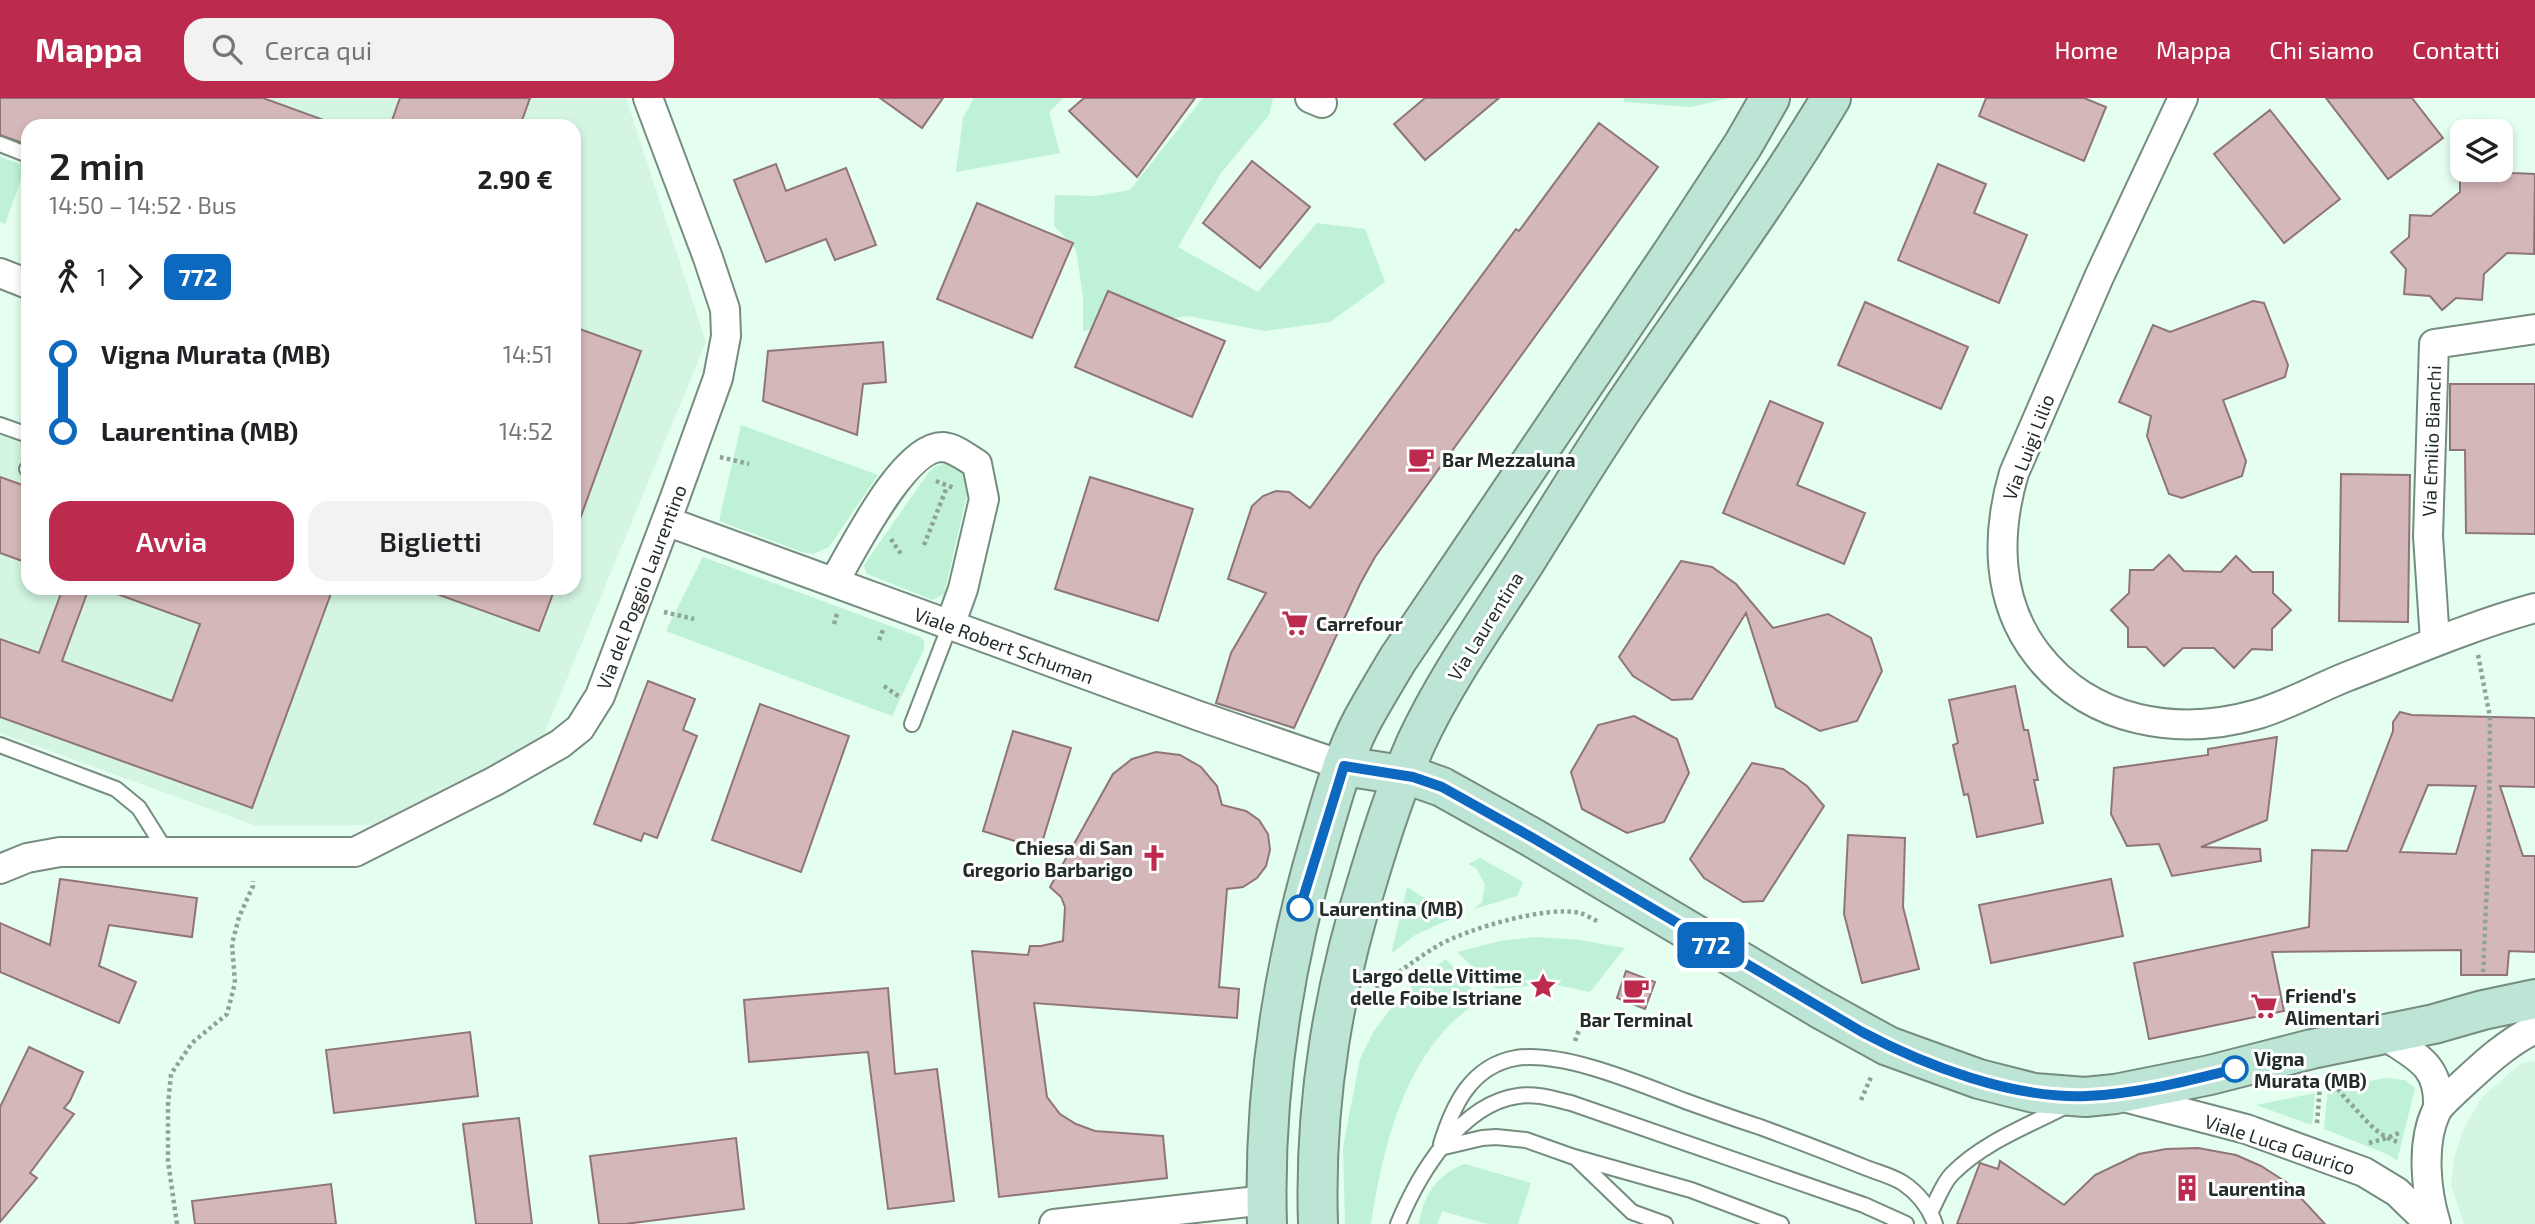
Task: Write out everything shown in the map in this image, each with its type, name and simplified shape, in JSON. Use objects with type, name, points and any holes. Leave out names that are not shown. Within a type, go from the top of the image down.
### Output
[{"type":"main road","points":[[1266,1212],[1272,1081],[1288,963],[1305,890],[1344,766],[1362,721],[1398,659],[1675,249],[1743,145],[1770,98]]},
{"type":"main road","name":"Via Laurentina","points":[[1318,1224],[1317,1158],[1330,1026],[1345,958],[1366,884],[1387,816],[1417,742],[1467,651],[1632,394],[1735,247],[1831,98]]},
{"type":"main road","points":[[1344,766],[1423,779],[1442,787],[1522,831],[1888,1046],[1988,1082],[2034,1093],[2100,1096],[2384,1035],[2535,999]]},
{"type":"street","name":"Via del Poggio Laurentino","points":[[0,869],[27,858],[60,852],[355,852],[495,781],[560,744],[580,728],[600,696],[666,521],[718,378],[726,336],[726,319],[708,258],[648,98]]},
{"type":"street","name":"Via Luigi Lilio","points":[[2183,98],[2099,277],[2014,472],[2006,500],[2001,553],[2006,590],[2020,628],[2046,665],[2090,701],[2140,720],[2189,725],[2226,722],[2259,713],[2473,626],[2535,608]]},
{"type":"street","points":[[0,273],[21,281]]},
{"type":"street","name":"Via Emilio Bianchi","points":[[2435,641],[2428,536],[2434,344],[2535,329]]},
{"type":"street","points":[[834,582],[901,473],[926,450],[944,447],[977,464],[984,499],[963,589],[950,625]]},
{"type":"street","name":"Viale Robert Schuman","points":[[666,521],[1187,712],[1344,766]]},
{"type":"street","points":[[2438,1108],[2498,1053],[2535,1029]]},
{"type":"street","points":[[2384,1035],[2418,1058],[2438,1086],[2438,1108],[2432,1122],[2427,1164],[2428,1194],[2436,1224]]},
{"type":"street","name":"Viale Luca Gaurico","points":[[2100,1096],[2246,1129],[2364,1172],[2397,1192],[2430,1224]]},
{"type":"street","points":[[1054,1224],[1266,1212]]},
{"type":"lane","points":[[0,144],[21,152]]},
{"type":"lane","points":[[0,425],[21,432]]},
{"type":"lane","points":[[912,724],[950,625]]},
{"type":"lane","points":[[0,745],[116,789],[139,808],[166,851]]},
{"type":"lane","points":[[1440,1149],[1450,1114],[1467,1086],[1476,1077],[1490,1068],[1516,1058],[1551,1060],[1633,1081],[1817,1147],[1902,1182],[1925,1203],[1933,1218]]},
{"type":"lane","points":[[1398,1224],[1410,1194],[1440,1149],[1473,1117],[1503,1099],[1534,1095],[1571,1103],[1864,1205],[1906,1224]]},
{"type":"lane","points":[[1933,1218],[1950,1175],[1968,1161],[1993,1144],[2100,1096]]},
{"type":"lane","points":[[1440,1149],[1466,1141],[1496,1137],[1526,1140],[1574,1157],[1691,1190],[1781,1224]]},
{"type":"lane","points":[[1574,1157],[1643,1224]]},
{"type":"lane","points":[[1632,1212],[1665,1224]]},
{"type":"path","points":[[924,545],[947,487]]},
{"type":"path","points":[[2473,626],[2490,717],[2483,976]]},
{"type":"path","points":[[177,1224],[168,1161],[171,1074],[192,1043],[227,1014],[235,983],[232,944],[239,917],[253,886],[252,852]]},
{"type":"path","points":[[1377,988],[1439,945],[1470,931],[1537,914],[1559,912],[1578,912],[1599,922]]},
{"type":"path","points":[[1576,1037],[1579,1030]]},
{"type":"path","points":[[1861,1100],[1871,1077]]},
{"type":"path","points":[[2317,1131],[2320,1085],[2339,1090],[2356,1107],[2368,1125],[2387,1138],[2404,1143]]},
{"type":"path","points":[[2366,1143],[2408,1129]]},
{"type":"shaded area","points":[[0,98],[626,98],[706,342],[540,744],[380,825],[257,826],[0,733],[0,434],[21,442],[21,595],[581,595],[581,119],[21,119],[21,157],[0,149]]},
{"type":"shaded area","points":[[974,98],[1064,98],[1049,112],[1060,153],[956,172],[963,118]]},
{"type":"shaded area","points":[[1203,98],[1273,98],[1269,115],[1221,173],[1178,247],[1258,292],[1317,223],[1365,229],[1385,282],[1330,322],[1265,331],[1188,316],[1083,331],[1083,297],[1076,250],[1054,225],[1055,195],[1095,196],[1130,190]]},
{"type":"shaded area","points":[[1624,98],[1729,98],[1691,107],[1624,102]]},
{"type":"shaded area","points":[[0,157],[21,164],[21,180],[5,224],[0,222]]},
{"type":"shaded area","points":[[741,425],[878,475],[829,547],[813,554],[802,552],[719,521]]},
{"type":"shaded area","points":[[948,463],[964,472],[970,482],[944,594],[933,600],[867,574],[864,566],[929,472],[936,466]]},
{"type":"shaded area","points":[[703,557],[920,637],[924,641],[924,649],[892,716],[666,631]]},
{"type":"shaded area","points":[[1480,858],[1523,882],[1517,896],[1474,909],[1482,902],[1485,885],[1476,868],[1468,864]]},
{"type":"shaded area","points":[[1407,887],[1455,917],[1415,935],[1391,954]]},
{"type":"shaded area","points":[[1536,937],[1580,940],[1625,948],[1590,992],[1552,984],[1496,989],[1457,952],[1500,941]]},
{"type":"shaded area","points":[[1446,959],[1481,1000],[1455,1020],[1434,1043],[1417,1070],[1392,1130],[1371,1224],[1345,1224],[1343,1147],[1360,1059],[1374,1031],[1389,1011],[1414,984]]},
{"type":"shaded area","points":[[2535,1061],[2535,1224],[2464,1224],[2451,1185],[2454,1158],[2463,1130],[2482,1097],[2520,1064]]},
{"type":"shaded area","points":[[2385,1078],[2405,1080],[2415,1088],[2397,1161],[2389,1155],[2324,1129],[2328,1089]]},
{"type":"shaded area","points":[[2315,1093],[2312,1125],[2256,1105]]},
{"type":"shaded area","points":[[1465,1164],[1531,1183],[1518,1224],[1488,1224],[1442,1211],[1437,1224],[1419,1224],[1424,1204],[1433,1187],[1455,1168]]},
{"type":"building","points":[[0,98],[263,98],[321,119],[21,119],[21,142],[0,135]]},
{"type":"building","points":[[400,98],[530,98],[522,119],[392,119]]},
{"type":"building","points":[[880,98],[943,98],[922,128]]},
{"type":"building","points":[[1084,98],[1195,98],[1137,177],[1069,111]]},
{"type":"building","points":[[1425,98],[1499,98],[1425,160],[1394,124]]},
{"type":"building","points":[[1986,98],[2084,98],[2106,107],[2084,161],[1979,116]]},
{"type":"building","points":[[2326,98],[2412,98],[2443,138],[2388,179]]},
{"type":"building","points":[[2270,110],[2340,199],[2284,243],[2214,154]]},
{"type":"building","points":[[1599,123],[1658,167],[1375,557],[1294,728],[1216,703],[1231,653],[1266,593],[1228,579],[1252,506],[1263,496],[1276,491],[1289,492],[1310,508],[1516,229],[1519,231]]},
{"type":"building","points":[[1252,161],[1310,207],[1260,268],[1203,223]]},
{"type":"building","points":[[776,164],[786,191],[846,168],[876,245],[835,260],[826,239],[766,262],[734,180]]},
{"type":"building","points":[[1938,164],[1986,184],[1974,213],[2027,235],[1999,303],[1898,260]]},
{"type":"building","points":[[2513,173],[2535,174],[2534,254],[2507,253],[2484,274],[2482,300],[2456,298],[2442,310],[2430,296],[2404,294],[2406,269],[2391,252],[2409,237],[2410,215],[2431,216],[2460,192],[2460,182],[2513,182]]},
{"type":"building","points":[[977,203],[1073,243],[1032,338],[937,299]]},
{"type":"building","points":[[1108,291],[1225,341],[1192,417],[1075,367]]},
{"type":"building","points":[[2253,301],[2264,303],[2288,365],[2285,377],[2223,400],[2246,461],[2242,476],[2182,498],[2169,494],[2147,436],[2151,416],[2119,402],[2153,325],[2170,332]]},
{"type":"building","points":[[1865,302],[1968,347],[1941,409],[1838,365]]},
{"type":"building","points":[[581,330],[641,351],[581,516]]},
{"type":"building","points":[[883,342],[886,382],[863,384],[857,435],[763,401],[768,351]]},
{"type":"building","points":[[2450,384],[2535,384],[2535,534],[2466,533],[2465,450],[2450,450]]},
{"type":"building","points":[[1770,401],[1823,423],[1797,485],[1865,513],[1844,564],[1723,513]]},
{"type":"building","points":[[2341,474],[2410,475],[2408,622],[2339,621]]},
{"type":"building","points":[[0,477],[21,484],[21,560],[0,553]]},
{"type":"building","points":[[1090,477],[1193,509],[1158,621],[1055,589]]},
{"type":"building","points":[[2169,555],[2184,571],[2221,572],[2236,556],[2252,572],[2273,572],[2273,593],[2291,610],[2272,629],[2272,650],[2252,649],[2234,668],[2214,648],[2183,648],[2164,666],[2146,647],[2128,647],[2128,628],[2111,610],[2129,593],[2130,570],[2153,570]]},
{"type":"building","points":[[1681,561],[1712,567],[1736,584],[1773,628],[1828,614],[1871,638],[1882,671],[1857,721],[1820,731],[1776,707],[1746,613],[1692,699],[1672,700],[1633,676],[1619,657]]},
{"type":"building","points":[[60,595],[86,595],[62,661],[172,701],[200,624],[120,595],[330,595],[252,808],[0,717],[0,639],[39,653]]},
{"type":"building","points":[[439,595],[552,595],[539,631]]},
{"type":"building","points":[[648,681],[695,699],[683,730],[697,736],[657,838],[644,833],[641,841],[594,824]]},
{"type":"building","points":[[2015,686],[2024,730],[2028,730],[2043,823],[1977,837],[1968,794],[1964,795],[1953,745],[1958,743],[1949,700]]},
{"type":"building","points":[[760,704],[849,736],[801,872],[712,840]]},
{"type":"building","points":[[2400,712],[2412,715],[2535,718],[2535,787],[2500,786],[2523,856],[2535,856],[2535,952],[2509,951],[2507,975],[2461,975],[2461,950],[2272,952],[2284,1011],[2149,1039],[2134,963],[2309,927],[2312,850],[2347,851],[2393,731],[2393,722]],"holes":[[[2428,785],[2476,786],[2456,854],[2400,852]]]},
{"type":"building","points":[[1634,716],[1677,739],[1689,773],[1664,822],[1627,833],[1582,809],[1571,772],[1598,725]]},
{"type":"building","points":[[1013,731],[1071,748],[1040,849],[983,831]]},
{"type":"building","points":[[2277,737],[2267,820],[2201,847],[2260,849],[2261,861],[2172,876],[2159,844],[2127,846],[2111,814],[2114,768],[2208,755],[2208,749]]},
{"type":"building","points":[[1156,752],[1180,755],[1201,767],[1217,786],[1222,805],[1246,811],[1259,820],[1268,834],[1270,850],[1266,866],[1257,878],[1243,887],[1227,889],[1219,987],[1239,989],[1237,1018],[1034,1003],[1047,1097],[1060,1114],[1095,1131],[1163,1136],[1167,1178],[999,1197],[972,951],[1028,955],[1030,946],[1063,941],[1065,907],[1061,897],[1050,887],[1113,774],[1132,759]]},
{"type":"building","points":[[1752,763],[1783,769],[1807,786],[1824,806],[1763,901],[1743,902],[1704,878],[1690,859]]},
{"type":"building","points":[[1848,835],[1905,838],[1903,907],[1919,969],[1862,983],[1844,914]]},
{"type":"building","points":[[60,879],[197,898],[192,937],[109,925],[99,966],[136,982],[119,1023],[0,972],[0,923],[50,945]]},
{"type":"building","points":[[2111,879],[2123,936],[1991,963],[1979,905]]},
{"type":"building","name":"Bar Terminal","points":[[1626,971],[1655,982],[1645,1009],[1617,998]]},
{"type":"building","points":[[888,988],[895,1074],[937,1069],[954,1201],[888,1209],[868,1052],[749,1062],[744,1000]]},
{"type":"building","points":[[470,1032],[478,1096],[334,1113],[326,1050]]},
{"type":"building","points":[[29,1047],[83,1072],[64,1108],[74,1114],[30,1173],[37,1178],[0,1222],[0,1107]]},
{"type":"building","points":[[519,1118],[532,1224],[476,1224],[463,1124]]},
{"type":"building","points":[[736,1138],[744,1209],[625,1224],[599,1224],[590,1156]]},
{"type":"building","name":"Laurentina","points":[[2198,1148],[2236,1155],[2261,1166],[2286,1182],[2325,1224],[1957,1224],[1980,1163],[1998,1169],[2000,1161],[2064,1205],[2095,1175],[2139,1154],[2166,1149]]},
{"type":"building","points":[[331,1184],[336,1224],[195,1224],[192,1201]]},
{"type":"bus line","name":"772","points":[[1300,908],[1344,766],[1413,777],[1442,787],[1819,1008],[1888,1046],[1927,1062],[1979,1080],[2034,1093],[2085,1097],[2115,1094],[2235,1069]]},
{"type":"place","name":"Bar Mezzaluna","points":[[1421,459]]},
{"type":"place","name":"Carrefour","points":[[1295,623]]},
{"type":"place","name":"Chiesa di San Gregorio Barbarigo","points":[[1154,858]]},
{"type":"place","name":"Laurentina (MB)","points":[[1300,908]]},
{"type":"place","name":"Largo delle Vittime delle Foibe Istriane","points":[[1543,986]]},
{"type":"place","name":"Bar Terminal","points":[[1636,990]]},
{"type":"place","name":"Friend's Alimentari","points":[[2264,1006]]},
{"type":"place","name":"Vigna Murata (MB)","points":[[2235,1069]]},
{"type":"place","name":"Laurentina","points":[[2187,1188]]}]
